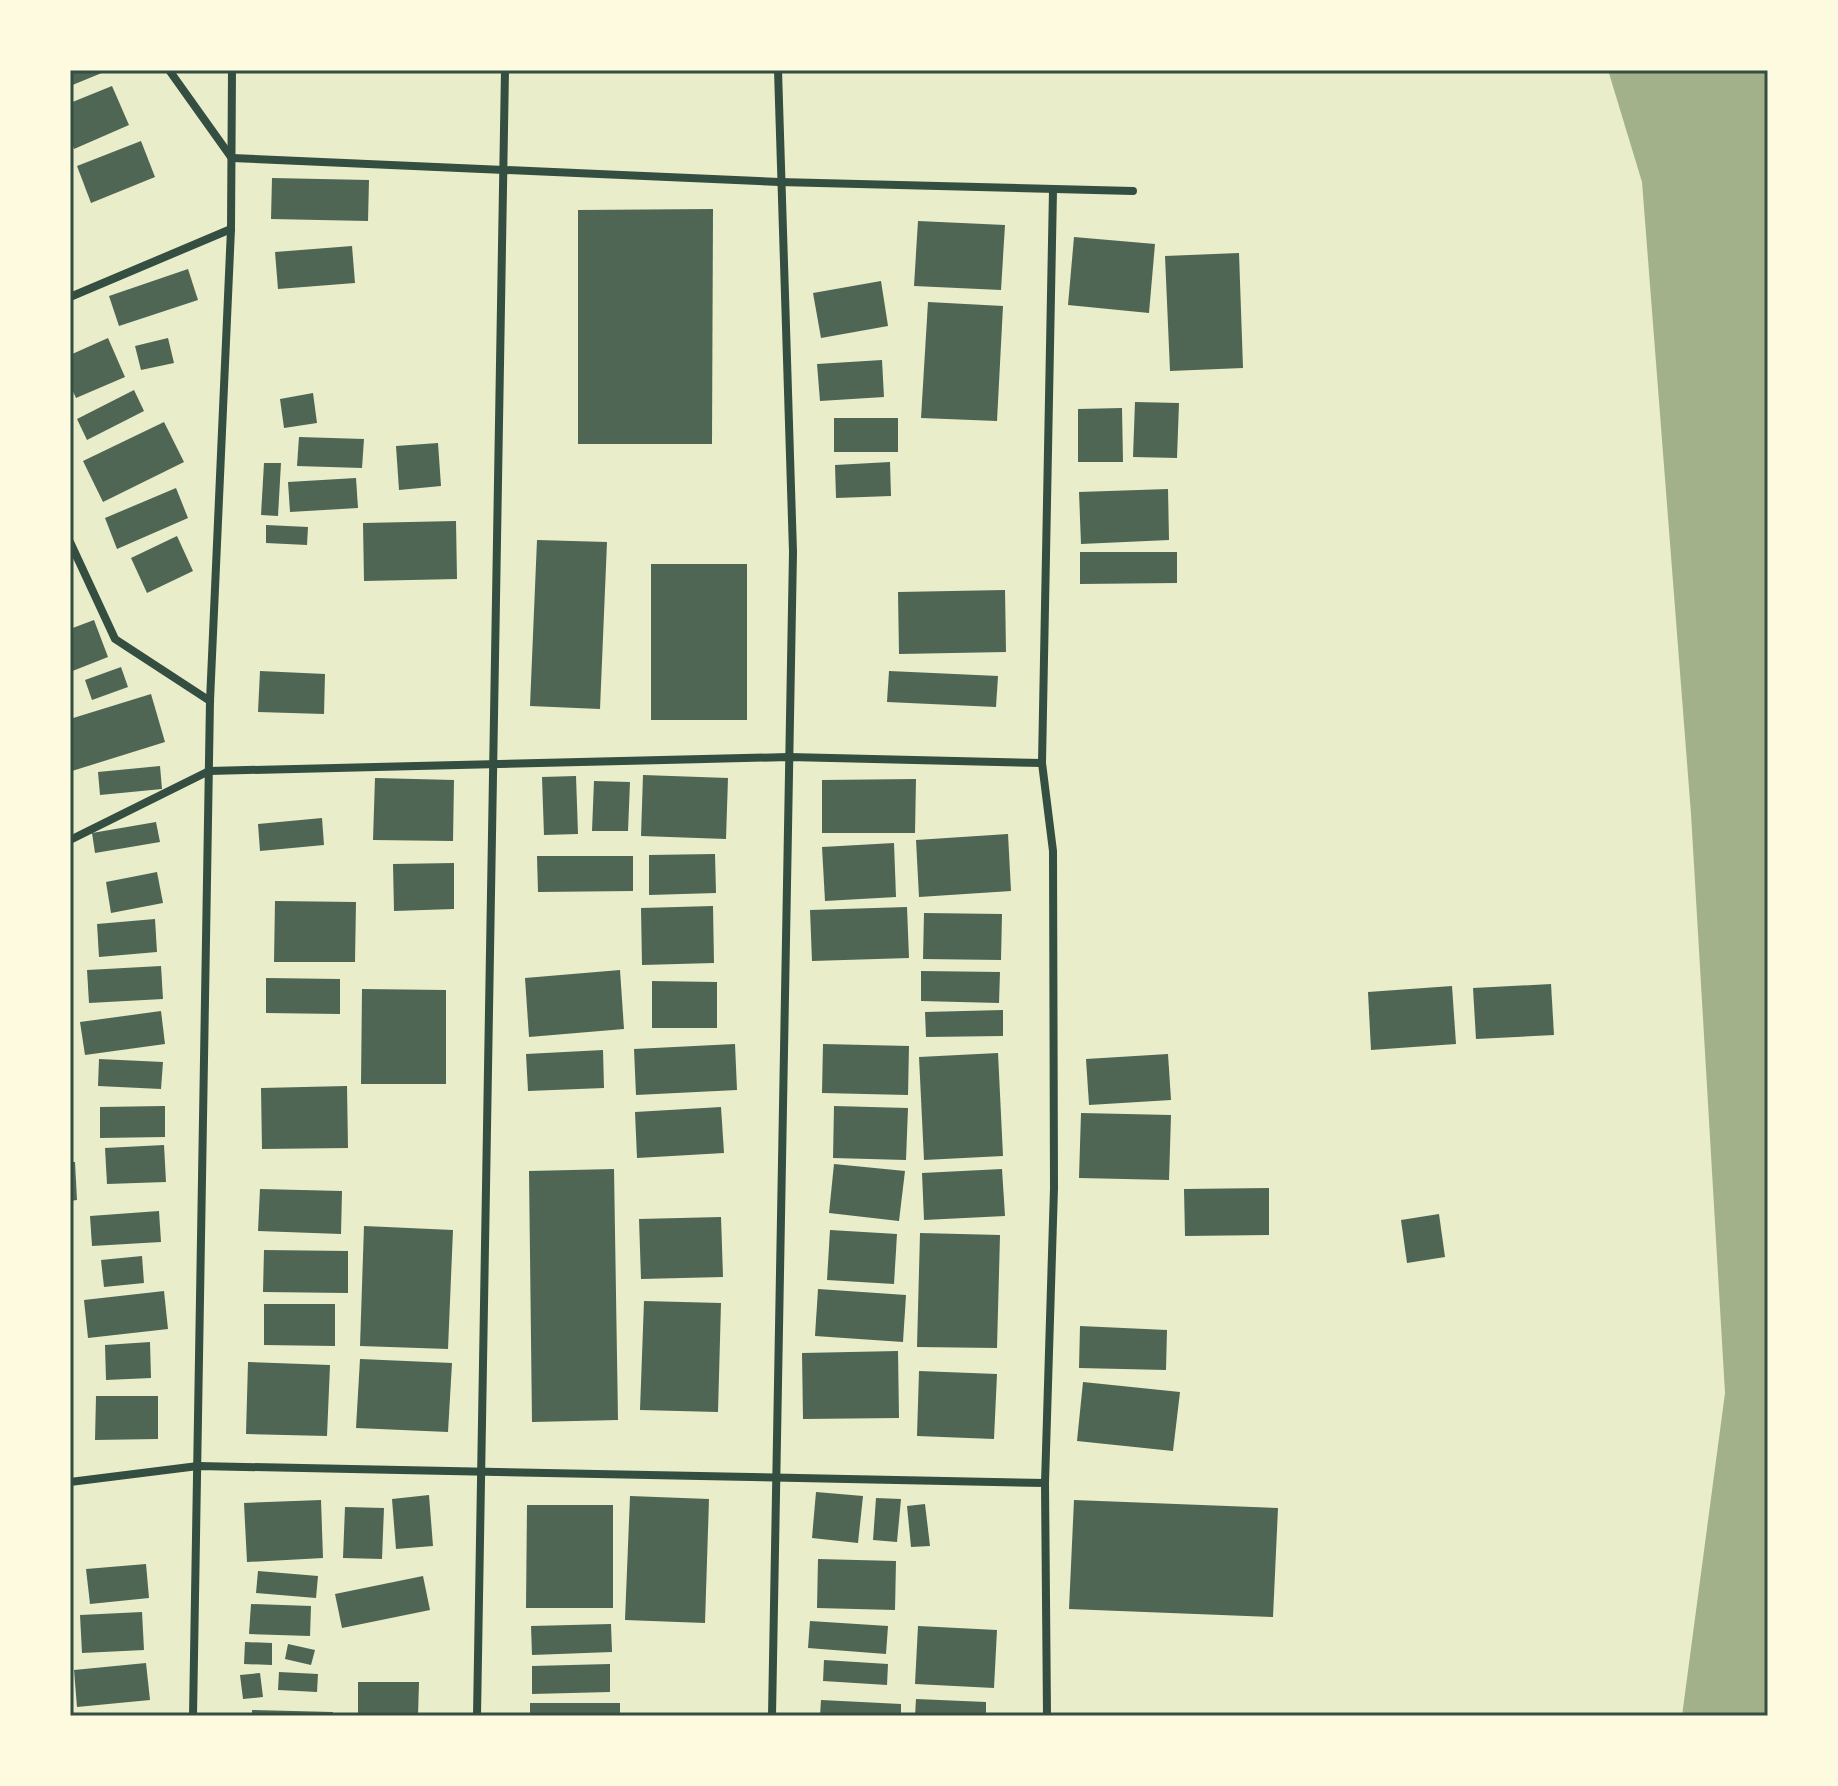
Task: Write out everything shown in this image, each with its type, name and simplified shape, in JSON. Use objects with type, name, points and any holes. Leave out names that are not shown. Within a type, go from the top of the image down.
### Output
[{"type":"street","points":[[169,70],[232,158]]},
{"type":"street","points":[[193,1716],[210,701],[231,229],[232,70]]},
{"type":"street","points":[[477,1716],[505,70]]},
{"type":"street","points":[[772,1716],[793,552],[779,182],[778,70]]},
{"type":"street","points":[[232,158],[779,182],[1133,191]]},
{"type":"street","points":[[1047,1716],[1045,1483],[1054,1188],[1053,851],[1042,763],[1053,190]]},
{"type":"street","points":[[70,297],[231,229]]},
{"type":"street","points":[[70,542],[115,639],[210,701]]},
{"type":"street","points":[[70,840],[209,771],[789,757],[1042,763]]},
{"type":"street","points":[[70,1482],[198,1466],[1045,1483]]},
{"type":"shaded area","points":[[1608,70],[1768,70],[1768,1716],[1682,1716],[1725,1393],[1691,814],[1642,182]]},
{"type":"building","points":[[70,70],[109,70],[70,86]]},
{"type":"building","points":[[112,86],[129,125],[74,149],[70,138],[70,103]]},
{"type":"building","points":[[141,141],[155,177],[91,203],[77,166]]},
{"type":"building","points":[[272,178],[369,180],[368,221],[271,219]]},
{"type":"building","points":[[713,209],[712,444],[578,444],[578,210]]},
{"type":"building","points":[[918,221],[1005,225],[1001,290],[914,286]]},
{"type":"building","points":[[1074,237],[1155,244],[1149,313],[1068,305]]},
{"type":"building","points":[[352,246],[355,283],[278,289],[275,252]]},
{"type":"building","points":[[1239,253],[1243,368],[1170,371],[1165,256]]},
{"type":"building","points":[[188,269],[198,300],[119,326],[109,296]]},
{"type":"building","points":[[881,281],[888,326],[821,338],[813,293]]},
{"type":"building","points":[[928,302],[1003,306],[997,421],[921,418]]},
{"type":"building","points":[[108,338],[125,377],[76,398],[70,385],[70,355]]},
{"type":"building","points":[[168,338],[174,363],[141,370],[135,346]]},
{"type":"building","points":[[882,360],[884,397],[820,401],[817,364]]},
{"type":"building","points":[[134,390],[144,411],[87,440],[77,419]]},
{"type":"building","points":[[313,393],[317,423],[284,428],[280,399]]},
{"type":"building","points":[[1135,402],[1179,403],[1177,458],[1133,457]]},
{"type":"building","points":[[1122,408],[1123,462],[1078,462],[1078,409]]},
{"type":"building","points":[[834,418],[898,418],[898,452],[834,452]]},
{"type":"building","points":[[164,422],[184,462],[103,502],[83,461]]},
{"type":"building","points":[[299,437],[364,439],[362,468],[297,466]]},
{"type":"building","points":[[438,443],[441,486],[399,490],[396,446]]},
{"type":"building","points":[[890,462],[891,496],[836,498],[835,465]]},
{"type":"building","points":[[264,463],[281,463],[278,516],[261,515]]},
{"type":"building","points":[[356,478],[358,508],[290,512],[288,482]]},
{"type":"building","points":[[176,488],[188,518],[117,549],[105,518]]},
{"type":"building","points":[[1168,489],[1169,540],[1081,544],[1079,492]]},
{"type":"building","points":[[456,521],[457,579],[364,581],[363,523]]},
{"type":"building","points":[[266,525],[308,527],[307,545],[266,543]]},
{"type":"building","points":[[177,536],[193,571],[147,593],[131,558]]},
{"type":"building","points":[[537,540],[607,542],[600,709],[530,706]]},
{"type":"building","points":[[1080,552],[1177,552],[1177,583],[1080,584]]},
{"type":"building","points":[[651,564],[747,564],[747,720],[651,720]]},
{"type":"building","points":[[1005,590],[1006,652],[899,654],[898,592]]},
{"type":"building","points":[[94,620],[108,657],[70,672],[70,629]]},
{"type":"building","points":[[121,667],[128,687],[92,700],[85,680]]},
{"type":"building","points":[[260,671],[325,674],[324,714],[258,712]]},
{"type":"building","points":[[889,671],[998,676],[996,707],[887,702]]},
{"type":"building","points":[[151,694],[165,742],[72,771],[70,719]]},
{"type":"building","points":[[160,766],[162,789],[100,795],[98,772]]},
{"type":"building","points":[[643,775],[728,778],[726,839],[641,836]]},
{"type":"building","points":[[576,776],[578,834],[544,835],[542,777]]},
{"type":"building","points":[[375,778],[454,780],[453,841],[373,840]]},
{"type":"building","points":[[916,779],[915,833],[822,833],[822,780]]},
{"type":"building","points":[[594,781],[630,782],[628,831],[592,831]]},
{"type":"building","points":[[322,818],[324,845],[260,851],[258,824]]},
{"type":"building","points":[[156,822],[160,842],[95,853],[92,833]]},
{"type":"building","points":[[1008,834],[1011,891],[919,897],[916,840]]},
{"type":"building","points":[[894,843],[896,897],[825,901],[822,847]]},
{"type":"building","points":[[715,854],[716,893],[649,895],[649,855]]},
{"type":"building","points":[[537,856],[633,856],[633,891],[538,892]]},
{"type":"building","points":[[454,863],[454,909],[394,911],[393,864]]},
{"type":"building","points":[[157,872],[163,903],[111,913],[106,882]]},
{"type":"building","points":[[275,901],[356,902],[355,962],[274,962]]},
{"type":"building","points":[[713,906],[714,963],[642,965],[641,908]]},
{"type":"building","points":[[907,907],[909,958],[812,961],[810,910]]},
{"type":"building","points":[[924,913],[1002,914],[1001,960],[923,959]]},
{"type":"building","points":[[155,919],[157,952],[99,957],[97,924]]},
{"type":"building","points":[[161,966],[163,999],[89,1003],[87,970]]},
{"type":"building","points":[[620,970],[624,1029],[529,1037],[525,978]]},
{"type":"building","points":[[921,971],[1000,972],[999,1003],[921,1001]]},
{"type":"building","points":[[266,978],[340,979],[340,1014],[266,1013]]},
{"type":"building","points":[[652,981],[717,982],[717,1028],[652,1028]]},
{"type":"building","points":[[1551,984],[1554,1035],[1476,1039],[1473,988]]},
{"type":"building","points":[[1452,986],[1456,1044],[1371,1050],[1368,992]]},
{"type":"building","points":[[362,989],[446,990],[446,1084],[361,1084]]},
{"type":"building","points":[[1003,1010],[1003,1036],[926,1037],[925,1012]]},
{"type":"building","points":[[161,1011],[165,1044],[85,1055],[80,1022]]},
{"type":"building","points":[[735,1044],[737,1090],[636,1095],[634,1049]]},
{"type":"building","points":[[823,1044],[909,1046],[908,1095],[822,1093]]},
{"type":"building","points":[[603,1050],[604,1088],[528,1091],[526,1054]]},
{"type":"building","points":[[998,1053],[1003,1156],[924,1160],[919,1057]]},
{"type":"building","points":[[1168,1054],[1171,1100],[1089,1105],[1086,1059]]},
{"type":"building","points":[[99,1059],[163,1062],[161,1089],[98,1086]]},
{"type":"building","points":[[347,1086],[348,1148],[262,1149],[261,1088]]},
{"type":"building","points":[[165,1106],[165,1137],[100,1138],[100,1107]]},
{"type":"building","points":[[834,1106],[908,1108],[906,1160],[833,1158]]},
{"type":"building","points":[[721,1107],[724,1153],[637,1158],[635,1112]]},
{"type":"building","points":[[1081,1113],[1171,1115],[1169,1180],[1079,1178]]},
{"type":"building","points":[[164,1145],[166,1182],[107,1184],[105,1148]]},
{"type":"building","points":[[70,1162],[75,1162],[77,1200],[70,1201]]},
{"type":"building","points":[[834,1164],[905,1171],[899,1221],[829,1213]]},
{"type":"building","points":[[614,1169],[618,1420],[532,1422],[529,1171]]},
{"type":"building","points":[[1002,1169],[1005,1216],[924,1220],[922,1173]]},
{"type":"building","points":[[1269,1188],[1269,1235],[1185,1236],[1184,1189]]},
{"type":"building","points":[[260,1189],[342,1191],[341,1234],[258,1231]]},
{"type":"building","points":[[159,1211],[161,1242],[92,1246],[90,1216]]},
{"type":"building","points":[[1439,1214],[1445,1257],[1407,1263],[1401,1220]]},
{"type":"building","points":[[721,1217],[723,1277],[641,1279],[639,1219]]},
{"type":"building","points":[[364,1226],[453,1230],[448,1349],[360,1346]]},
{"type":"building","points":[[830,1230],[897,1234],[894,1284],[827,1280]]},
{"type":"building","points":[[920,1233],[1000,1235],[997,1348],[917,1347]]},
{"type":"building","points":[[264,1250],[348,1251],[348,1293],[263,1292]]},
{"type":"building","points":[[142,1256],[144,1283],[104,1287],[101,1260]]},
{"type":"building","points":[[818,1289],[906,1295],[903,1342],[815,1336]]},
{"type":"building","points":[[164,1291],[168,1329],[88,1338],[84,1300]]},
{"type":"building","points":[[644,1301],[721,1303],[718,1412],[640,1410]]},
{"type":"building","points":[[264,1304],[335,1304],[335,1346],[264,1345]]},
{"type":"building","points":[[1080,1326],[1167,1330],[1166,1370],[1079,1368]]},
{"type":"building","points":[[150,1342],[151,1378],[106,1380],[105,1345]]},
{"type":"building","points":[[898,1351],[899,1418],[803,1419],[802,1353]]},
{"type":"building","points":[[360,1359],[452,1363],[448,1432],[356,1428]]},
{"type":"building","points":[[248,1362],[330,1365],[327,1436],[246,1434]]},
{"type":"building","points":[[919,1371],[997,1374],[994,1439],[917,1436]]},
{"type":"building","points":[[1083,1382],[1180,1392],[1173,1451],[1077,1441]]},
{"type":"building","points":[[96,1396],[158,1396],[158,1439],[95,1440]]},
{"type":"building","points":[[816,1492],[863,1496],[858,1543],[812,1538]]},
{"type":"building","points":[[429,1495],[433,1546],[396,1549],[392,1499]]},
{"type":"building","points":[[630,1496],[709,1499],[705,1623],[625,1620]]},
{"type":"building","points":[[876,1498],[901,1499],[897,1542],[873,1540]]},
{"type":"building","points":[[321,1500],[323,1558],[247,1562],[244,1503]]},
{"type":"building","points":[[1074,1500],[1278,1508],[1273,1617],[1069,1609]]},
{"type":"building","points":[[925,1504],[930,1546],[911,1547],[907,1506]]},
{"type":"building","points":[[527,1505],[613,1505],[613,1608],[526,1608]]},
{"type":"building","points":[[345,1507],[384,1508],[382,1559],[343,1558]]},
{"type":"building","points":[[818,1559],[896,1561],[895,1610],[817,1608]]},
{"type":"building","points":[[146,1564],[149,1598],[90,1604],[86,1569]]},
{"type":"building","points":[[258,1571],[318,1576],[316,1598],[256,1593]]},
{"type":"building","points":[[423,1576],[430,1610],[342,1628],[335,1594]]},
{"type":"building","points":[[251,1604],[311,1606],[310,1636],[249,1634]]},
{"type":"building","points":[[142,1612],[144,1650],[82,1653],[80,1615]]},
{"type":"building","points":[[810,1621],[888,1626],[886,1654],[808,1648]]},
{"type":"building","points":[[611,1624],[612,1652],[532,1655],[531,1626]]},
{"type":"building","points":[[918,1626],[997,1630],[994,1688],[915,1684]]},
{"type":"building","points":[[245,1642],[272,1643],[272,1665],[244,1664]]},
{"type":"building","points":[[288,1644],[315,1650],[311,1665],[285,1659]]},
{"type":"building","points":[[824,1660],[888,1664],[887,1685],[823,1681]]},
{"type":"building","points":[[146,1663],[150,1700],[77,1707],[74,1670]]},
{"type":"building","points":[[610,1664],[610,1692],[532,1694],[532,1666]]},
{"type":"building","points":[[279,1672],[318,1674],[317,1692],[278,1690]]},
{"type":"building","points":[[260,1673],[263,1697],[243,1699],[240,1675]]},
{"type":"building","points":[[358,1682],[419,1682],[418,1716],[358,1716]]},
{"type":"building","points":[[916,1699],[986,1702],[986,1716],[915,1716]]},
{"type":"building","points":[[821,1700],[901,1704],[901,1716],[820,1716]]},
{"type":"building","points":[[530,1703],[620,1703],[620,1716],[530,1716]]},
{"type":"building","points":[[252,1710],[333,1712],[333,1716],[252,1716]]}]
